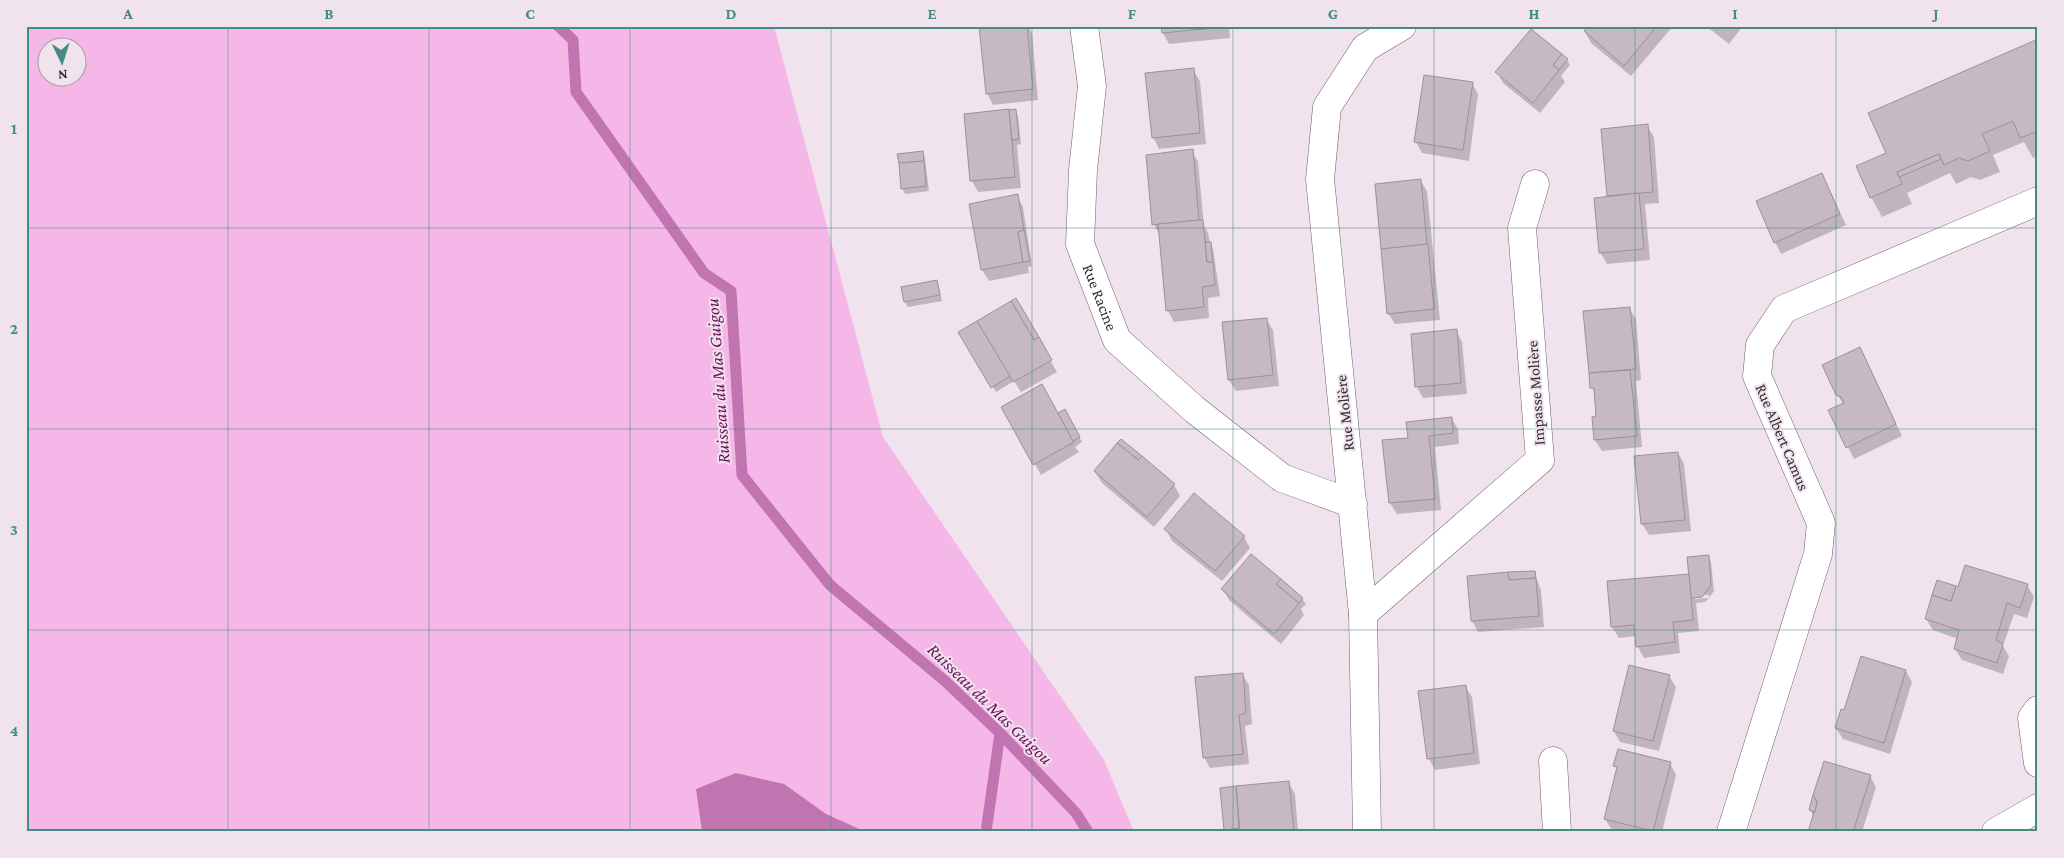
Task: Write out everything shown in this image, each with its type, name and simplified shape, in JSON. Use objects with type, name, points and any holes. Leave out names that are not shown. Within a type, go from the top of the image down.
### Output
[{"type":"street","name":"Rue Racine","points":[[1084,26],[1092,86],[1083,170],[1080,244],[1117,340],[1195,410],[1282,478],[1353,504]]},
{"type":"street","name":"Rue Molière","points":[[1367,832],[1363,614],[1320,179],[1327,107],[1365,48],[1402,26]]},
{"type":"street","name":"Impasse Molière","points":[[1363,614],[1540,460],[1522,228],[1535,184]]},
{"type":"street","name":"Rue Albert Camus","points":[[1732,832],[1818,554],[1821,523],[1757,376],[1760,345],[1784,309],[2038,202]]},
{"type":"street","points":[[2038,710],[2032,718],[2038,763]]},
{"type":"street","points":[[1553,761],[1557,832]]},
{"type":"street","points":[[1996,832],[2038,808]]},
{"type":"shaded area","points":[[26,26],[774,26],[883,437],[1104,760],[1134,832],[30,832],[26,826]]},
{"type":"shaded area","points":[[736,773],[784,784],[826,814],[866,832],[702,832],[696,789]]},
{"type":"building","points":[[979,26],[1027,26],[1033,89],[986,94]]},
{"type":"building","points":[[1161,26],[1224,26],[1224,27],[1162,33]]},
{"type":"building","points":[[1588,26],[1657,26],[1624,66],[1584,31]]},
{"type":"building","points":[[1531,29],[1562,54],[1553,65],[1559,70],[1533,103],[1495,72]]},
{"type":"building","points":[[2038,39],[2038,131],[2020,138],[2013,121],[1982,134],[1990,151],[1968,161],[1959,158],[1944,165],[1939,154],[1897,172],[1902,184],[1870,198],[1856,166],[1886,153],[1868,113]]},
{"type":"building","points":[[1562,54],[1568,59],[1559,70],[1553,65]]},
{"type":"building","points":[[1194,68],[1200,133],[1152,138],[1145,73]]},
{"type":"building","points":[[1424,75],[1473,82],[1463,150],[1414,142]]},
{"type":"building","points":[[1009,109],[1015,177],[970,181],[964,114]]},
{"type":"building","points":[[1016,109],[1019,139],[1012,140],[1009,110]]},
{"type":"building","points":[[1648,124],[1653,192],[1607,196],[1601,129]]},
{"type":"building","points":[[1193,149],[1199,220],[1152,225],[1146,155]]},
{"type":"building","points":[[923,151],[924,161],[899,163],[897,154]]},
{"type":"building","points":[[1939,154],[1941,159],[1899,177],[1897,172]]},
{"type":"building","points":[[924,161],[926,186],[901,189],[899,163]]},
{"type":"building","points":[[1822,173],[1840,214],[1774,243],[1756,201]]},
{"type":"building","points":[[1421,179],[1427,245],[1381,249],[1375,184]]},
{"type":"building","points":[[1639,193],[1644,249],[1599,253],[1594,198]]},
{"type":"building","points":[[1018,194],[1024,230],[1018,232],[1023,262],[981,270],[969,204]]},
{"type":"building","points":[[1203,220],[1207,262],[1213,262],[1215,285],[1202,287],[1204,307],[1166,311],[1158,224]]},
{"type":"building","points":[[1024,230],[1030,261],[1023,262],[1018,232]]},
{"type":"building","points":[[1205,242],[1211,242],[1213,262],[1207,262]]},
{"type":"building","points":[[1428,244],[1434,309],[1387,314],[1381,249]]},
{"type":"building","points":[[937,280],[940,295],[904,302],[901,287]]},
{"type":"building","points":[[1016,298],[1039,337],[1034,340],[1011,301]]},
{"type":"building","points":[[1011,301],[1034,340],[1039,337],[1052,360],[1013,382],[977,321]]},
{"type":"building","points":[[1630,307],[1636,369],[1589,373],[1583,311]]},
{"type":"building","points":[[1267,318],[1273,375],[1228,380],[1222,322]]},
{"type":"building","points":[[977,321],[1010,376],[991,388],[958,332]]},
{"type":"building","points":[[1457,329],[1461,383],[1415,387],[1411,334]]},
{"type":"building","points":[[1860,347],[1896,424],[1846,448],[1828,410],[1844,403],[1841,397],[1836,395],[1822,365]]},
{"type":"building","points":[[1630,370],[1637,436],[1594,440],[1592,417],[1596,416],[1594,388],[1590,388],[1589,373]]},
{"type":"building","points":[[1042,384],[1074,442],[1033,465],[1001,407]]},
{"type":"building","points":[[1065,409],[1080,437],[1073,441],[1058,413]]},
{"type":"building","points":[[1452,417],[1453,433],[1429,436],[1435,499],[1389,503],[1382,440],[1408,438],[1406,422]]},
{"type":"building","points":[[1121,439],[1142,456],[1138,460],[1117,443]]},
{"type":"building","points":[[1117,443],[1138,460],[1142,456],[1175,484],[1147,517],[1094,471]]},
{"type":"building","points":[[1678,452],[1685,520],[1641,524],[1634,456]]},
{"type":"building","points":[[1194,493],[1245,536],[1215,571],[1164,529]]},
{"type":"building","points":[[1251,554],[1281,579],[1276,584],[1299,603],[1274,634],[1221,589]]},
{"type":"building","points":[[1709,555],[1711,585],[1702,597],[1691,598],[1687,557]]},
{"type":"building","points":[[1965,565],[2028,584],[2020,608],[2007,603],[1996,640],[2003,644],[1997,663],[1954,649],[1959,630],[1925,619],[1932,595],[1951,601]]},
{"type":"building","points":[[1535,571],[1536,578],[1509,580],[1508,572]]},
{"type":"building","points":[[1508,572],[1509,580],[1536,578],[1539,616],[1471,621],[1467,576]]},
{"type":"building","points":[[1689,574],[1693,620],[1673,622],[1675,642],[1636,647],[1634,625],[1611,627],[1607,581]]},
{"type":"building","points":[[1281,579],[1303,598],[1299,603],[1276,584]]},
{"type":"building","points":[[1937,580],[1956,586],[1951,601],[1932,595]]},
{"type":"building","points":[[1861,656],[1906,670],[1884,743],[1835,728],[1841,709],[1844,710]]},
{"type":"building","points":[[1629,665],[1670,675],[1653,741],[1613,731]]},
{"type":"building","points":[[1243,673],[1246,713],[1239,715],[1243,754],[1203,758],[1195,677]]},
{"type":"building","points":[[1466,685],[1474,753],[1427,759],[1418,691]]},
{"type":"building","points":[[1618,749],[1671,762],[1653,831],[1604,819],[1617,767],[1613,766]]},
{"type":"building","points":[[1824,761],[1871,775],[1853,832],[1808,832],[1817,802],[1813,795]]},
{"type":"building","points":[[1289,781],[1294,832],[1240,832],[1236,786]]},
{"type":"building","points":[[1236,786],[1239,828],[1224,830],[1220,788]]},
{"type":"building","points":[[1813,795],[1817,802],[1815,812],[1809,810]]},
{"type":"waterway","name":"Ruisseau du Mas Guigou","points":[[558,26],[573,40],[576,92],[704,273],[731,291],[742,475],[830,585],[945,681],[1000,733],[1076,813],[1088,832]]},
{"type":"waterway","points":[[986,832],[1000,733]]}]
